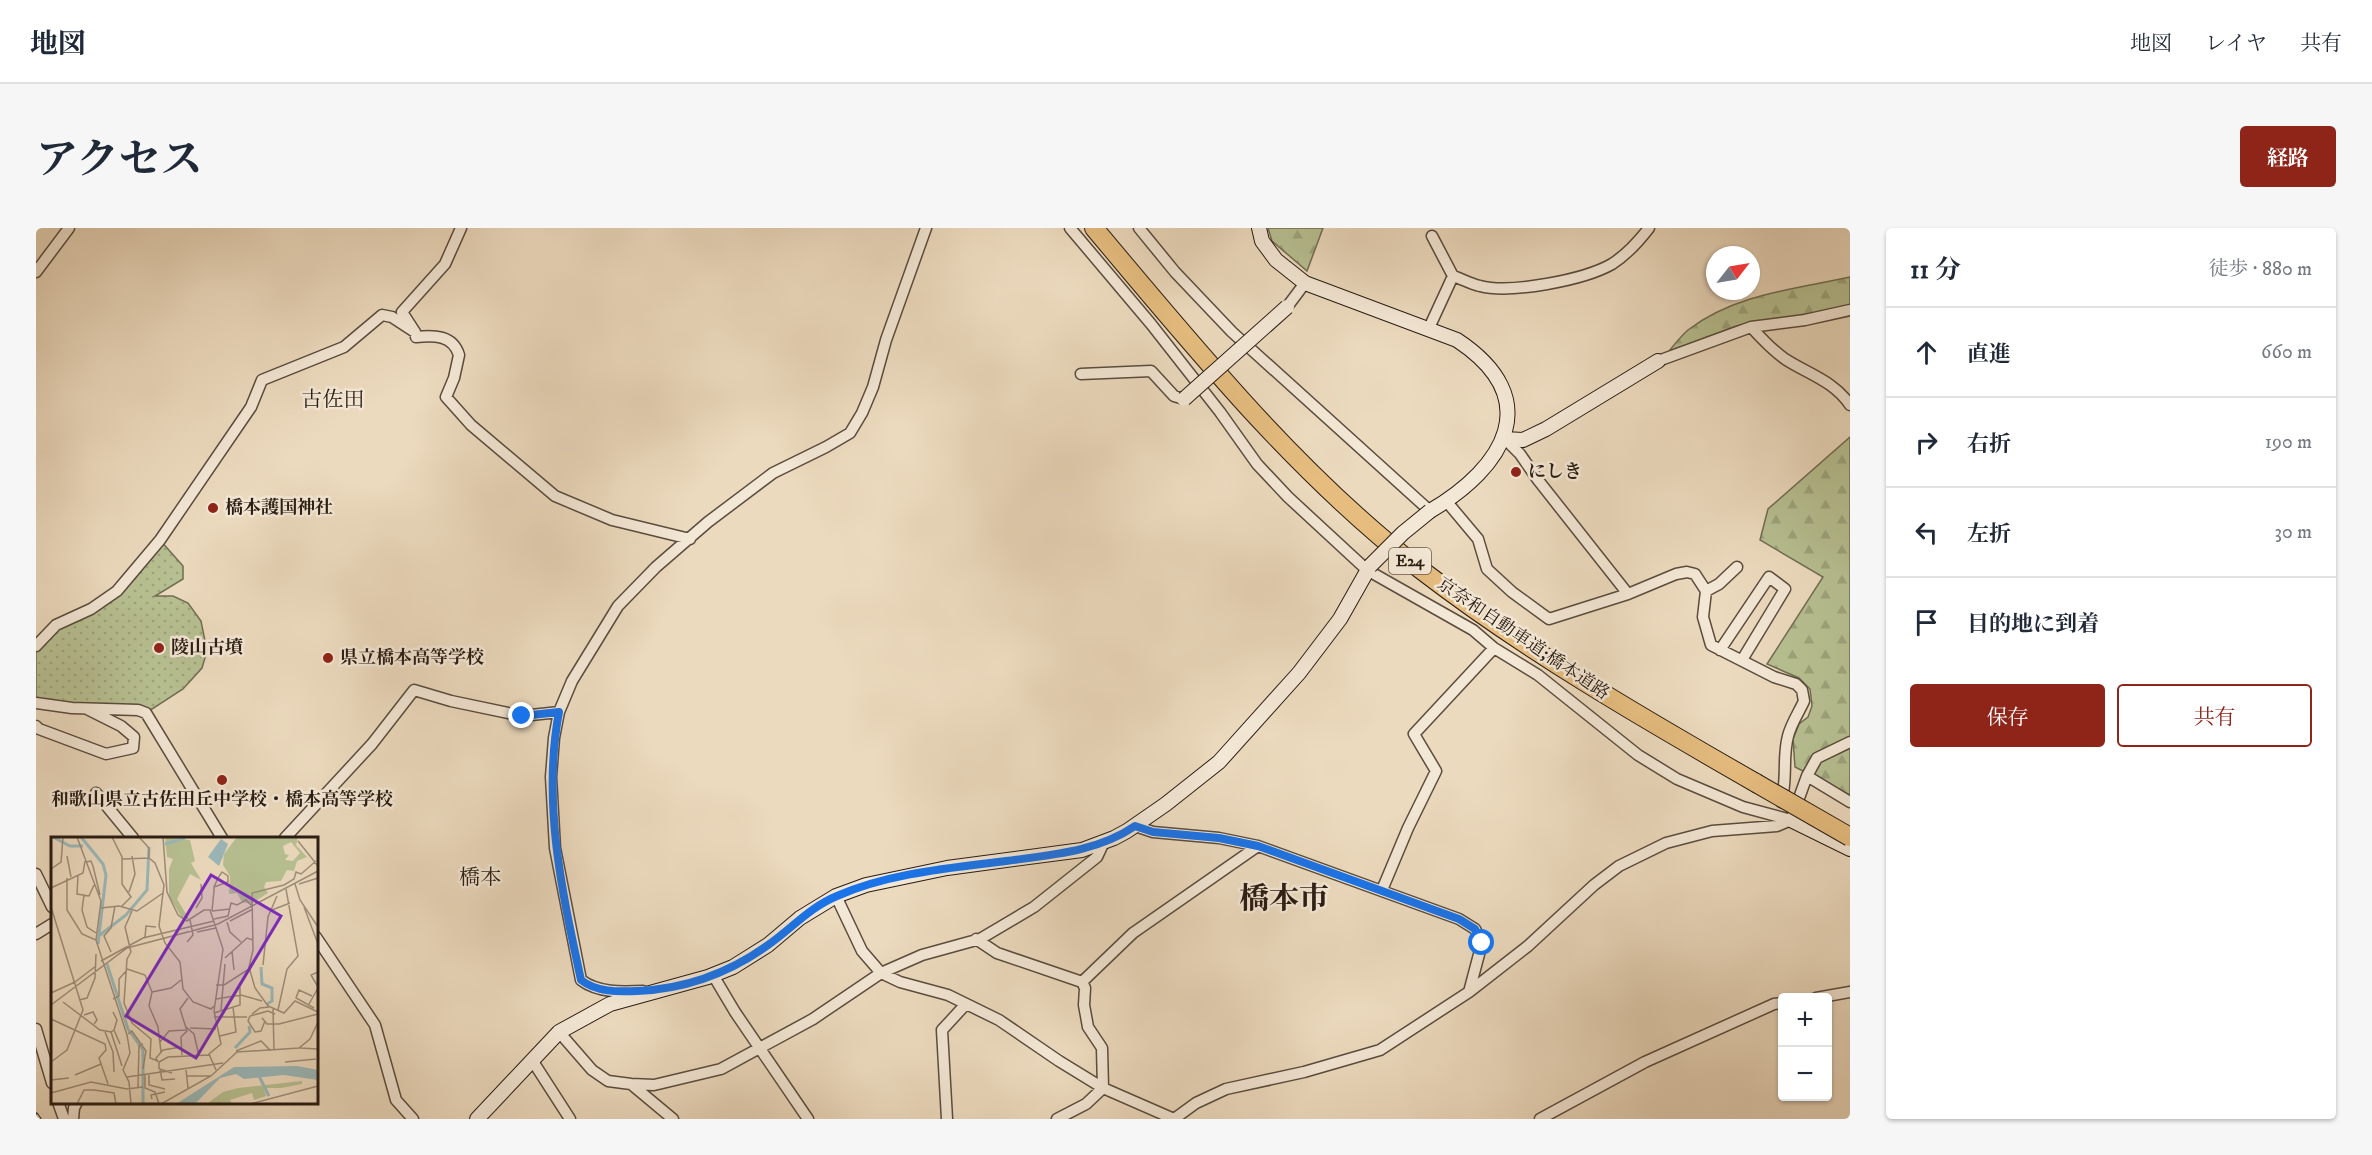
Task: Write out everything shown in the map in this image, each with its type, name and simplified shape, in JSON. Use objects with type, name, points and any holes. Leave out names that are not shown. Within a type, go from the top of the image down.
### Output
[{"type":"highway","name":"京奈和自動車道;橋本道路","points":[[1094,228],[1200,355],[1285,448],[1349,509],[1418,567],[1556,666],[1756,783],[1848,842]]},
{"type":"street","points":[[37,269],[69,228]]},
{"type":"street","points":[[461,228],[445,264],[402,312],[416,337],[444,337],[453,344],[459,355],[454,378],[446,397],[471,425],[555,496],[612,520],[690,539]]},
{"type":"street","points":[[660,990],[620,992],[601,989],[581,980],[555,848],[551,777],[559,712],[572,681],[618,606],[656,567],[742,495],[773,473],[850,433],[873,387],[886,340],[926,228]]},
{"type":"street","points":[[1070,228],[1164,340],[1257,464],[1288,498],[1369,568],[1473,630],[1494,648],[1538,675],[1638,755],[1677,779],[1777,820]]},
{"type":"street","points":[[1139,228],[1232,332],[1430,511]]},
{"type":"street","points":[[477,1119],[560,1032],[610,1004],[713,975],[733,967],[768,945],[800,918],[836,896],[866,885],[947,868],[1082,850],[1135,826],[1219,762],[1299,673],[1340,619],[1369,568],[1403,533],[1430,511],[1446,502],[1491,460],[1505,439],[1508,418],[1505,393],[1492,370],[1477,353],[1457,340],[1429,328],[1305,283],[1276,260],[1262,241],[1259,228]]},
{"type":"street","points":[[1432,236],[1453,276],[1481,287],[1511,288],[1577,278],[1612,264],[1638,241],[1648,228]]},
{"type":"street","points":[[1429,328],[1453,276]]},
{"type":"street","points":[[1081,374],[1151,371],[1174,396],[1184,399],[1287,307],[1305,283]]},
{"type":"street","points":[[1505,439],[1523,440],[1546,429],[1658,361],[1751,327],[1805,320],[1850,310]]},
{"type":"street","points":[[36,646],[56,625],[91,609],[117,591],[155,547],[251,407],[262,380],[344,346],[382,315],[392,317],[414,332]]},
{"type":"street","points":[[1751,327],[1779,354],[1823,379],[1843,395],[1850,405]]},
{"type":"street","points":[[1505,439],[1520,454],[1628,594]]},
{"type":"street","points":[[1446,502],[1478,539],[1487,569],[1512,592],[1550,619],[1628,594],[1676,574],[1687,572],[1695,574],[1706,591],[1703,617],[1711,645],[1774,677],[1796,684],[1804,695],[1804,701],[1788,734],[1785,755],[1786,786],[1777,820]]},
{"type":"street","points":[[1706,591],[1719,584],[1737,567]]},
{"type":"street","points":[[1720,650],[1769,577],[1785,589],[1742,660]]},
{"type":"street","points":[[1382,890],[1408,828],[1436,771],[1414,734],[1494,648]]},
{"type":"street","points":[[286,837],[372,744],[414,690],[451,701],[522,716],[559,712]]},
{"type":"street","points":[[36,703],[138,710],[146,713],[221,837]]},
{"type":"street","points":[[36,726],[106,754],[133,748],[134,737],[121,726],[84,708]]},
{"type":"street","points":[[1791,820],[1807,776],[1817,758],[1850,742]]},
{"type":"street","points":[[1807,776],[1850,802]]},
{"type":"street","points":[[96,793],[132,837]]},
{"type":"street","points":[[836,896],[862,951],[881,973],[900,982],[948,995],[999,1020],[1103,1088],[1174,1119],[1196,1103],[1226,1089],[1304,1072],[1380,1050],[1469,992],[1528,946],[1594,885],[1619,866],[1666,843],[1712,831],[1777,820],[1791,820],[1848,842]]},
{"type":"street","points":[[1135,826],[1153,832],[1219,838],[1258,846],[1459,919],[1475,929],[1482,943],[1469,992]]},
{"type":"street","points":[[560,1032],[592,1070],[608,1081],[631,1084],[664,1083],[721,1069],[813,1019],[881,973],[922,955],[980,939],[1034,907],[1097,857],[1104,842]]},
{"type":"street","points":[[1082,982],[1133,933],[1258,846]]},
{"type":"street","points":[[36,874],[51,905]]},
{"type":"street","points":[[36,934],[51,925]]},
{"type":"street","points":[[976,939],[997,953],[1082,982],[1085,988],[1084,1005],[1088,1027],[1102,1048],[1103,1088]]},
{"type":"street","points":[[318,940],[375,1025],[396,1100],[413,1119]]},
{"type":"street","points":[[713,975],[735,1012],[808,1119]]},
{"type":"street","points":[[1832,996],[1849,993]]},
{"type":"street","points":[[947,1119],[942,1030],[966,1004]]},
{"type":"street","points":[[1540,1119],[1645,1062],[1778,1004]]},
{"type":"street","points":[[36,1029],[51,1080]]},
{"type":"street","points":[[532,1060],[570,1119]]},
{"type":"street","points":[[631,1084],[673,1119]]},
{"type":"street","points":[[1057,1119],[1086,1104],[1103,1088]]},
{"type":"street","points":[[59,1104],[64,1119]]},
{"type":"street","points":[[73,1119],[76,1104]]},
{"type":"green space","points":[[1268,228],[1323,228],[1307,271],[1272,241]]},
{"type":"green space","points":[[1850,277],[1850,307],[1736,326],[1669,351],[1688,330],[1725,308],[1748,300],[1760,300],[1760,296]]},
{"type":"green space","points":[[1850,437],[1850,795],[1795,767],[1793,739],[1799,724],[1808,717],[1812,706],[1810,689],[1799,678],[1767,664],[1823,577],[1760,540],[1768,509]]},
{"type":"green space","points":[[160,540],[183,566],[183,579],[155,596],[173,596],[188,603],[201,621],[207,651],[202,668],[183,689],[146,713],[36,702],[36,646],[56,625],[116,591]]},
{"type":"railway","points":[[36,1115],[39,1119]]},
{"type":"place","name":"にしき","points":[[1516,472]]},
{"type":"place","name":"橋本護国神社","points":[[213,508]]},
{"type":"place","name":"陵山古墳","points":[[159,648]]},
{"type":"place","name":"県立橋本高等学校","points":[[328,658]]},
{"type":"place","name":"和歌山県立古佐田丘中学校・橋本高等学校","points":[[222,780]]},
{"type":"district","name":"古佐田","points":[[333,400]]},
{"type":"district","name":"橋本","points":[[480,878]]},
{"type":"district","name":"橋本市","points":[[1284,899]]},
{"type":"route","points":[[522,716],[559,712],[551,777],[555,848],[581,982],[601,989],[620,992],[660,990],[708,977],[733,967],[768,945],[800,918],[836,896],[866,885],[947,868],[1082,850],[1114,838],[1135,826],[1153,832],[1219,838],[1258,846],[1459,919],[1475,929],[1482,943]]}]
